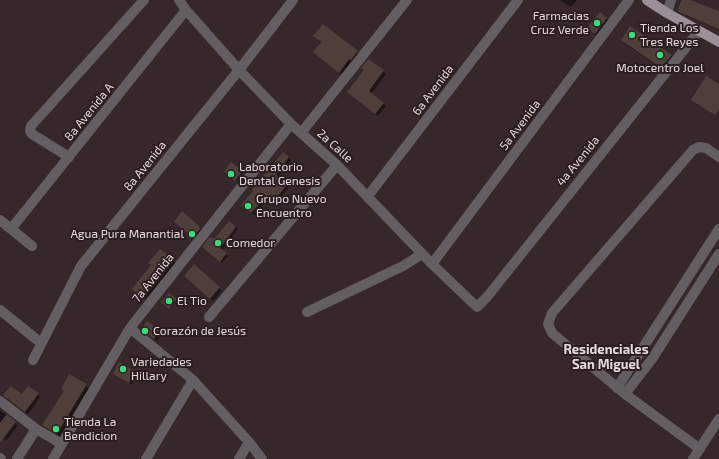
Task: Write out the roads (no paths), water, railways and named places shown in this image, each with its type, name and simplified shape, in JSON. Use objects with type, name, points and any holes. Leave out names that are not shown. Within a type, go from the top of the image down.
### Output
[{"type":"main road","points":[[648,0],[667,13],[719,42]]},
{"type":"street","points":[[69,157],[32,134],[30,131],[31,126],[144,0]]},
{"type":"street","name":"2a Calle","points":[[179,0],[239,70],[291,124],[337,165],[422,254],[477,307]]},
{"type":"street","name":"8a Avenida","points":[[33,360],[80,266],[294,0]]},
{"type":"street","points":[[301,133],[407,0]]},
{"type":"street","name":"6a Avenida","points":[[368,196],[518,0]]},
{"type":"street","name":"5a Avenida","points":[[432,264],[629,0]]},
{"type":"street","points":[[667,13],[671,0]]},
{"type":"street","name":"8a Avenida A","points":[[11,229],[186,10]]},
{"type":"street","name":"4a Avenida","points":[[477,307],[699,31]]},
{"type":"street","name":"7a Avenida","points":[[53,459],[130,328],[291,124]]},
{"type":"street","points":[[700,449],[621,391],[552,333],[548,324],[552,313],[693,150],[699,147],[706,148],[719,157]]},
{"type":"street","points":[[209,317],[337,165]]},
{"type":"street","points":[[0,220],[32,246]]},
{"type":"street","points":[[621,391],[686,281],[719,229]]},
{"type":"street","points":[[307,312],[403,266],[422,254]]},
{"type":"street","points":[[621,391],[652,359],[719,254]]},
{"type":"street","points":[[686,281],[698,288]]},
{"type":"street","points":[[0,310],[41,344]]},
{"type":"street","points":[[130,328],[193,380],[249,442],[262,459]]},
{"type":"street","points":[[146,459],[193,380]]},
{"type":"street","points":[[0,401],[36,429],[62,444]]},
{"type":"street","points":[[693,459],[719,419]]},
{"type":"street","points":[[17,459],[36,429]]},
{"type":"street","points":[[239,459],[249,442]]},
{"type":"place","name":"Farmacias Cruz Verde","points":[[597,23]]},
{"type":"place","name":"Tienda Los Tres Reyes","points":[[632,35]]},
{"type":"place","name":"Motocentro Joel","points":[[660,55]]},
{"type":"place","name":"Laboratorio Dental Genesis","points":[[231,174]]},
{"type":"place","name":"Grupo Nuevo Encuentro","points":[[248,206]]},
{"type":"place","name":"Agua Pura Manantial","points":[[192,234]]},
{"type":"place","name":"Comedor","points":[[218,243]]},
{"type":"place","name":"El Tio","points":[[169,301]]},
{"type":"place","name":"Corazón de Jesús","points":[[145,331]]},
{"type":"place","name":"Variedades Hillary","points":[[123,369]]},
{"type":"place","name":"Tienda La Bendicion","points":[[56,429]]},
{"type":"district","name":"Residenciales San Miguel","points":[[606,358]]}]
